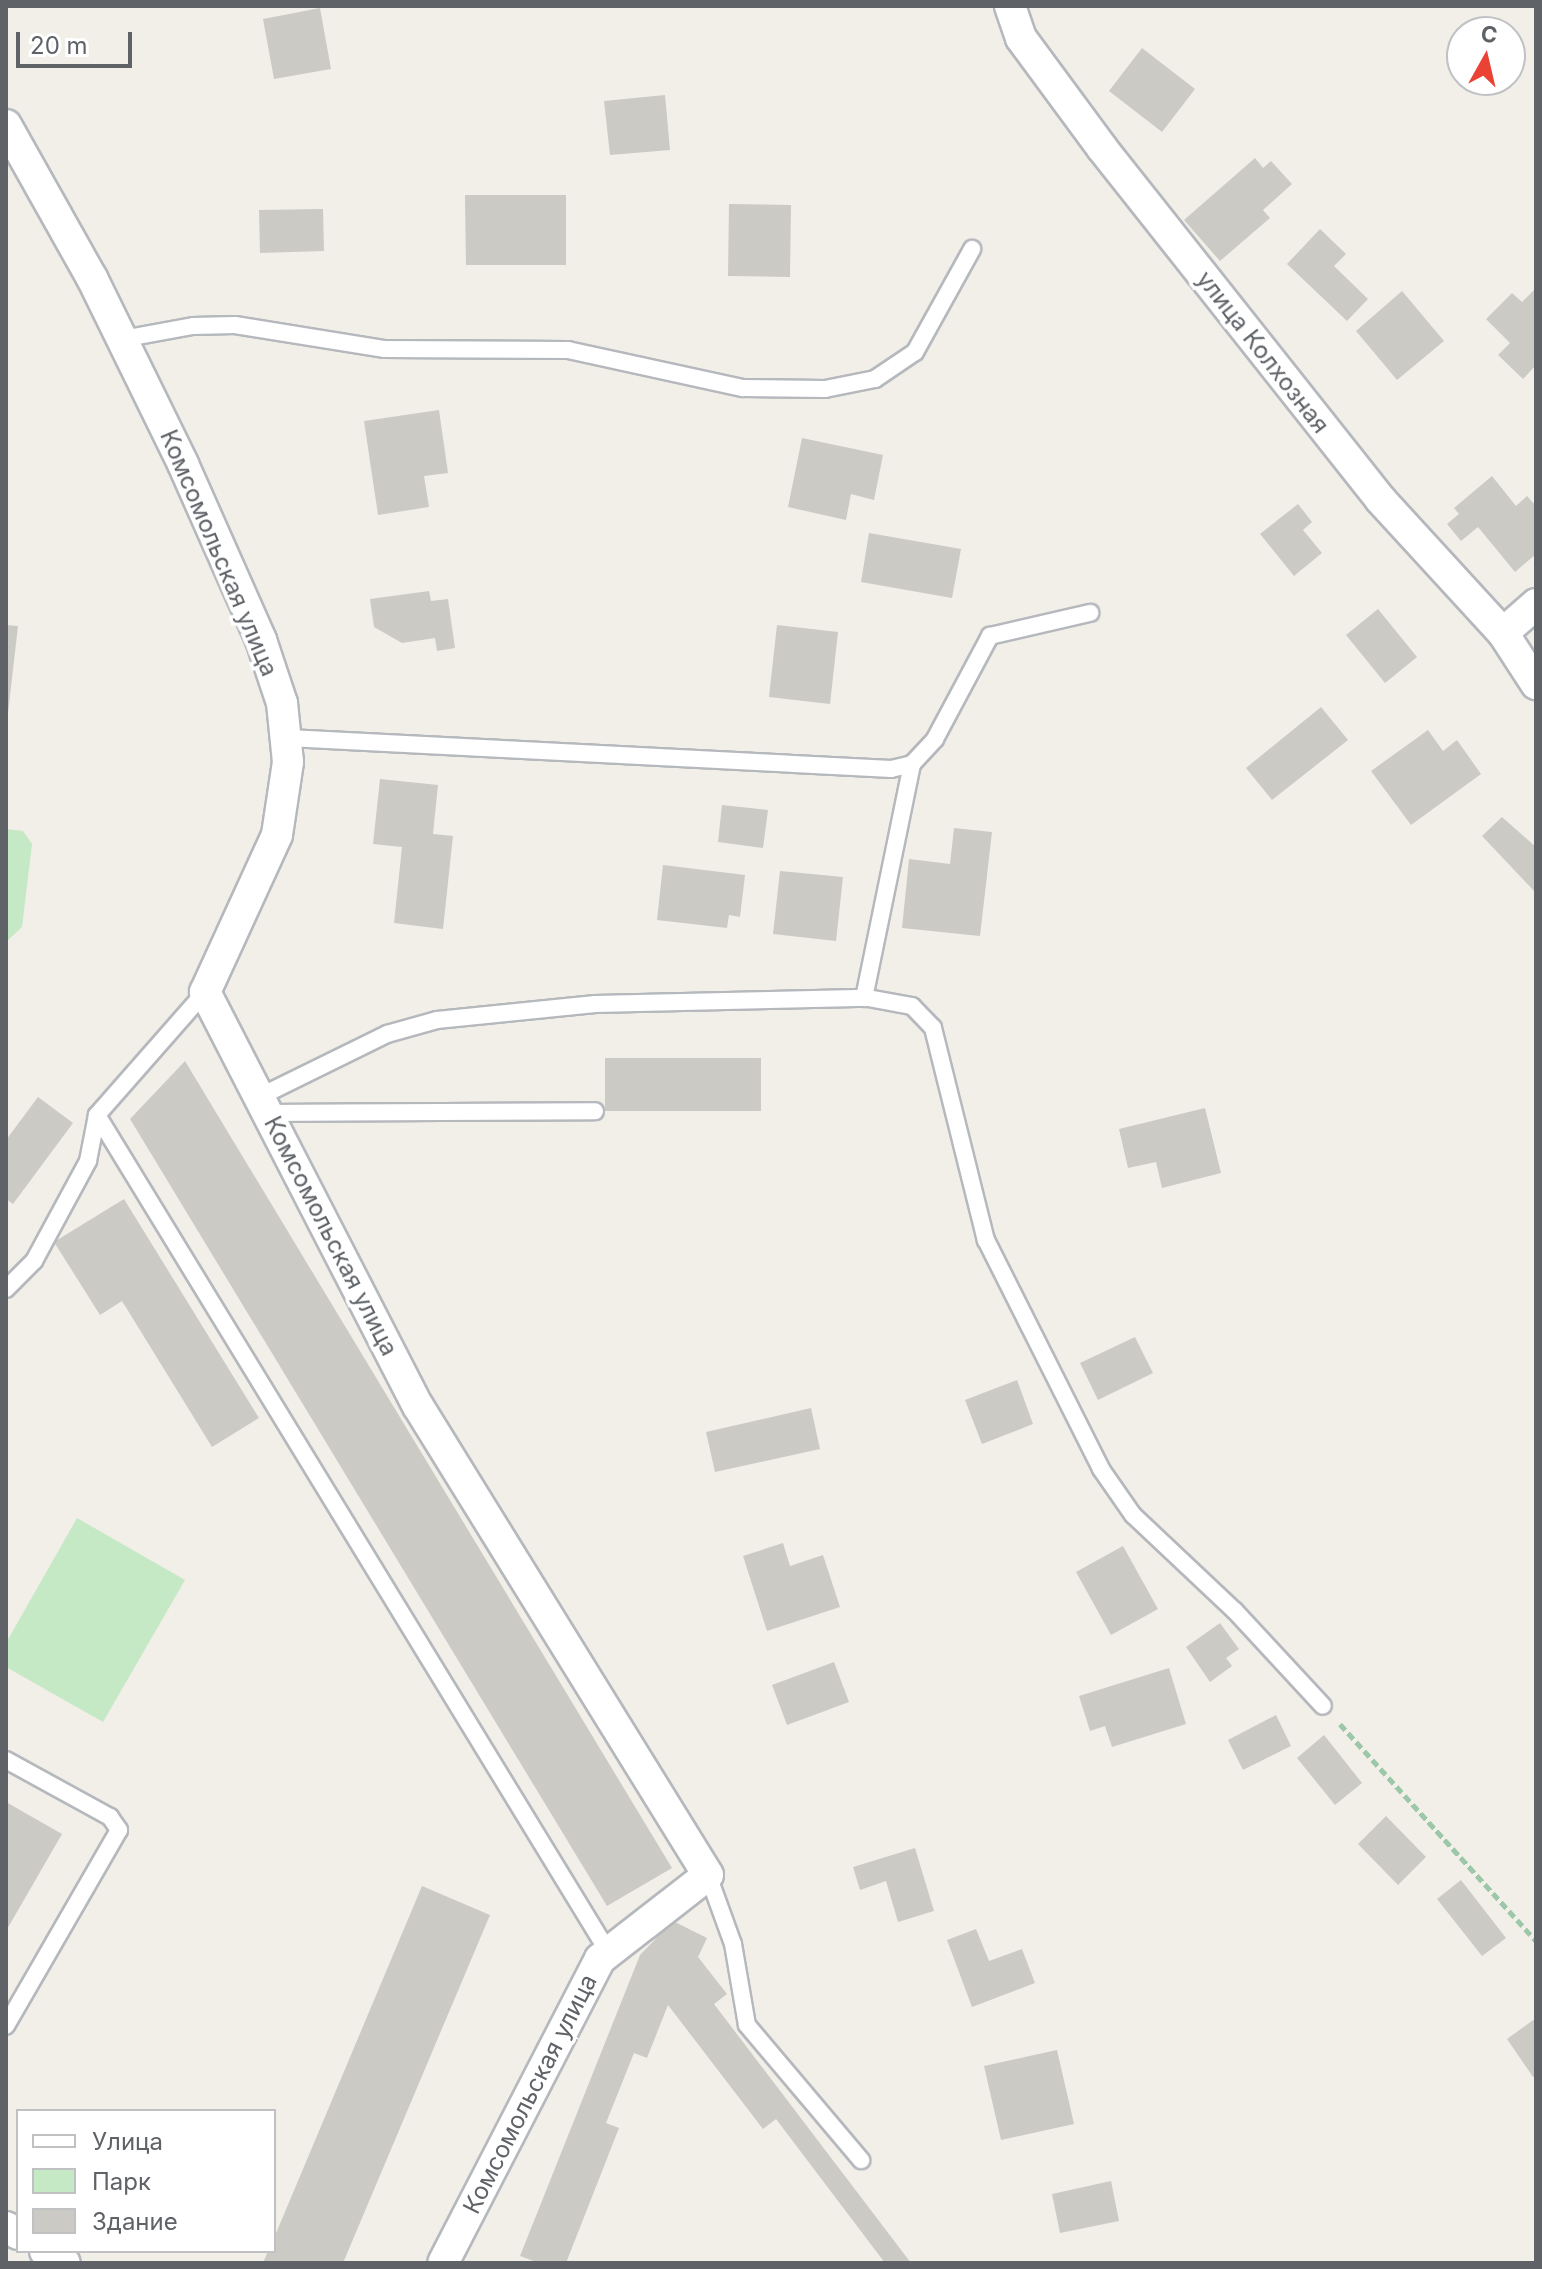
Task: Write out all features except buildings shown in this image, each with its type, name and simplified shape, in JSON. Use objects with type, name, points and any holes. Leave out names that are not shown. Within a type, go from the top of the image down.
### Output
[{"type":"street","name":"улица Колхозная","points":[[1010,6],[1021,38],[1102,148],[1380,499],[1503,633],[1536,684]]},
{"type":"street","name":"Комсомольская улица","points":[[6,125],[122,339],[261,640],[288,738],[286,787],[272,849],[205,992],[418,1406],[708,1875],[607,1950],[589,1975],[443,2263]]},
{"type":"street","points":[[1503,633],[1536,604]]},
{"type":"lane","points":[[122,339],[193,326],[235,325],[385,349],[568,350],[743,388],[825,389],[875,379],[915,352],[972,249]]},
{"type":"lane","points":[[864,998],[912,764],[948,718],[990,636],[1090,613]]},
{"type":"lane","points":[[288,738],[891,769],[912,764]]},
{"type":"lane","points":[[6,1289],[45,1244],[88,1161],[97,1115],[205,992]]},
{"type":"lane","points":[[263,1105],[387,1034],[437,1020],[595,1004],[864,998],[912,1006],[933,1028],[986,1240],[1120,1500],[1323,1706]]},
{"type":"lane","points":[[263,1105],[595,1111]]},
{"type":"lane","points":[[97,1115],[607,1950]]},
{"type":"lane","points":[[6,1760],[110,1817],[119,1830],[6,2026]]},
{"type":"lane","points":[[708,1875],[733,1944],[747,2025],[861,2160]]},
{"type":"path","points":[[1323,1706],[1536,1941]]},
{"type":"green space","points":[[6,829],[23,831],[32,844],[22,927],[6,942]]},
{"type":"green space","points":[[77,1518],[185,1580],[103,1722],[6,1667],[6,1643]]}]
